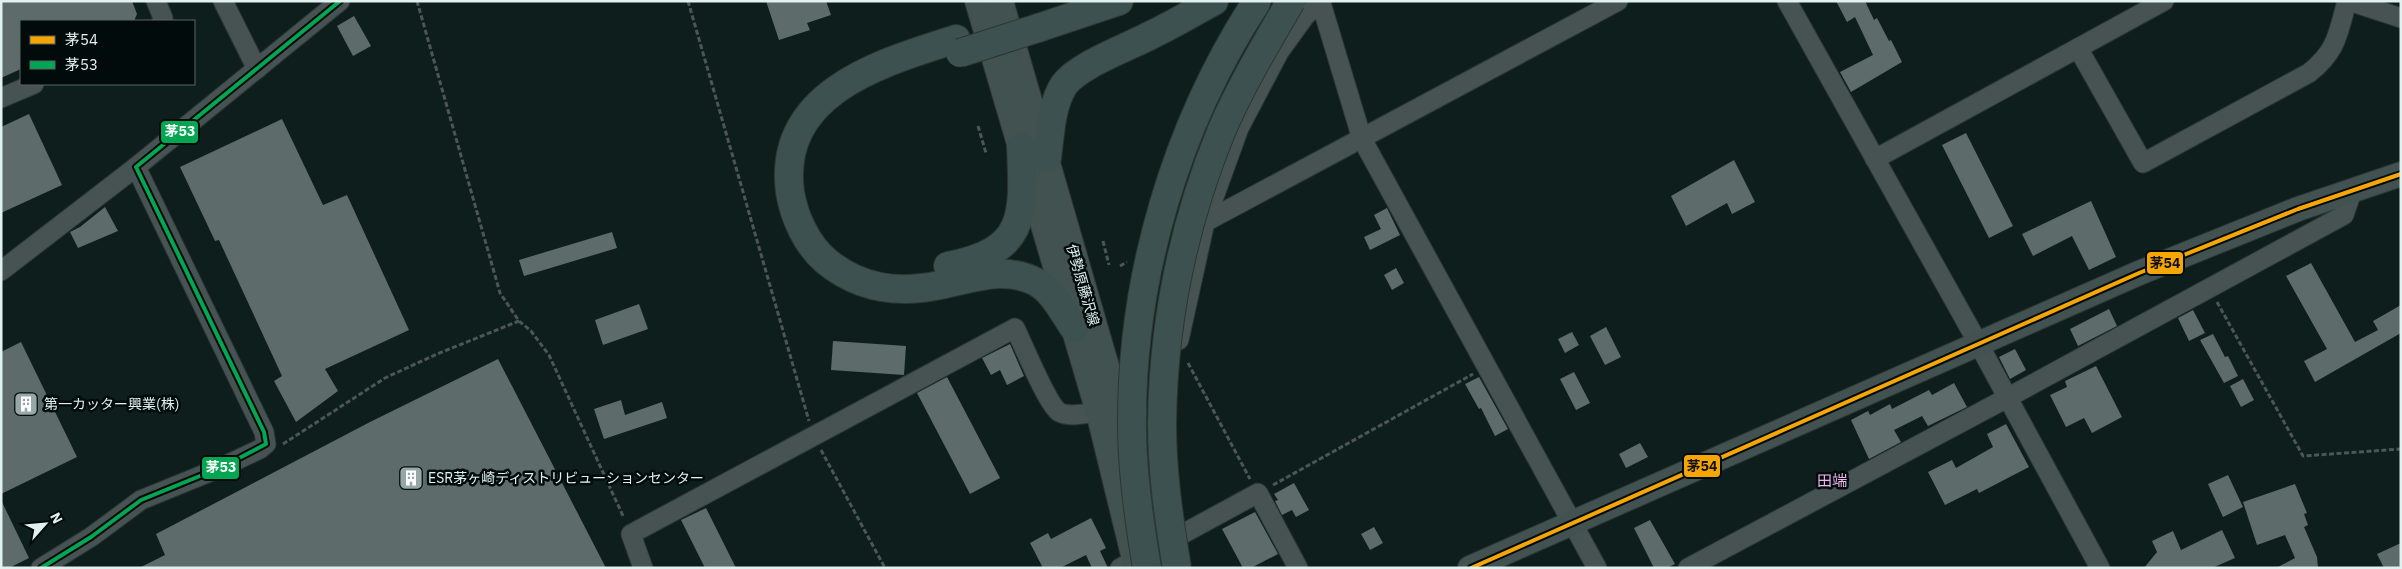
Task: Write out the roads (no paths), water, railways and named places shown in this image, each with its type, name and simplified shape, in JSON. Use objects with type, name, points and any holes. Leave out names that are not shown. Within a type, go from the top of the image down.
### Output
[{"type":"highway","points":[[1035,21],[1071,1]]},
{"type":"highway","points":[[1074,328],[1049,292],[1037,283],[1018,275],[992,274],[918,288],[878,287],[858,282],[825,260],[813,247],[800,226],[792,204],[788,179],[790,159],[795,142],[810,115],[832,92],[862,72],[899,57],[958,46],[1035,21],[1119,1]]},
{"type":"highway","points":[[1046,158],[1053,115],[1059,94],[1065,83],[1085,68],[1154,34],[1214,1]]},
{"type":"highway","points":[[1144,563],[1132,425],[1134,376],[1146,278],[1164,204],[1188,135],[1207,90],[1257,1]]},
{"type":"highway","points":[[1176,568],[1164,476],[1162,425],[1169,326],[1176,278],[1202,182],[1222,131],[1243,87],[1290,1]]},
{"type":"highway","points":[[958,46],[866,90],[836,111],[819,131],[809,157],[806,184],[808,197],[819,224],[844,252],[868,266],[881,270],[903,272],[938,268],[984,256],[996,251],[1006,241],[1015,230],[1021,215],[1023,183],[1021,147]]},
{"type":"main road","name":"伊勢原藤沢線","points":[[978,1],[1144,563]]},
{"type":"main road","name":"伊勢原藤沢線","points":[[1001,1],[1123,422],[1144,563]]},
{"type":"main road","points":[[1470,568],[2148,269],[2298,209],[2401,174]]},
{"type":"street","points":[[156,1],[162,20]]},
{"type":"street","points":[[223,1],[257,69]]},
{"type":"street","points":[[1,271],[136,166],[340,1]]},
{"type":"street","points":[[1205,222],[1618,1]]},
{"type":"street","points":[[1787,1],[1978,343],[2100,568]]},
{"type":"street","points":[[1875,159],[2164,1]]},
{"type":"street","points":[[2078,48],[2143,163],[2309,73],[2325,60],[2336,44],[2348,1],[2401,18]]},
{"type":"street","points":[[1123,422],[1148,409],[1172,378],[1205,222],[1244,119],[1279,52],[1305,16],[1322,2],[1362,139],[1597,568]]},
{"type":"street","points":[[1,98],[32,85]]},
{"type":"street","points":[[43,567],[91,537],[141,500],[222,467],[260,449],[266,444],[264,432],[136,166]]},
{"type":"street","points":[[1688,568],[2344,215],[2352,191]]},
{"type":"street","points":[[643,568],[631,534],[1015,328],[1050,400],[1059,412],[1072,415],[1098,412]]},
{"type":"street","points":[[1144,563],[1258,493],[1298,568]]},
{"type":"place","name":"第一カッター興業(株)","points":[[26,404]]},
{"type":"place","name":"ESR茅ヶ崎ディストリビューションセンター","points":[[411,478]]},
{"type":"district","name":"田端","points":[[1832,481]]}]
